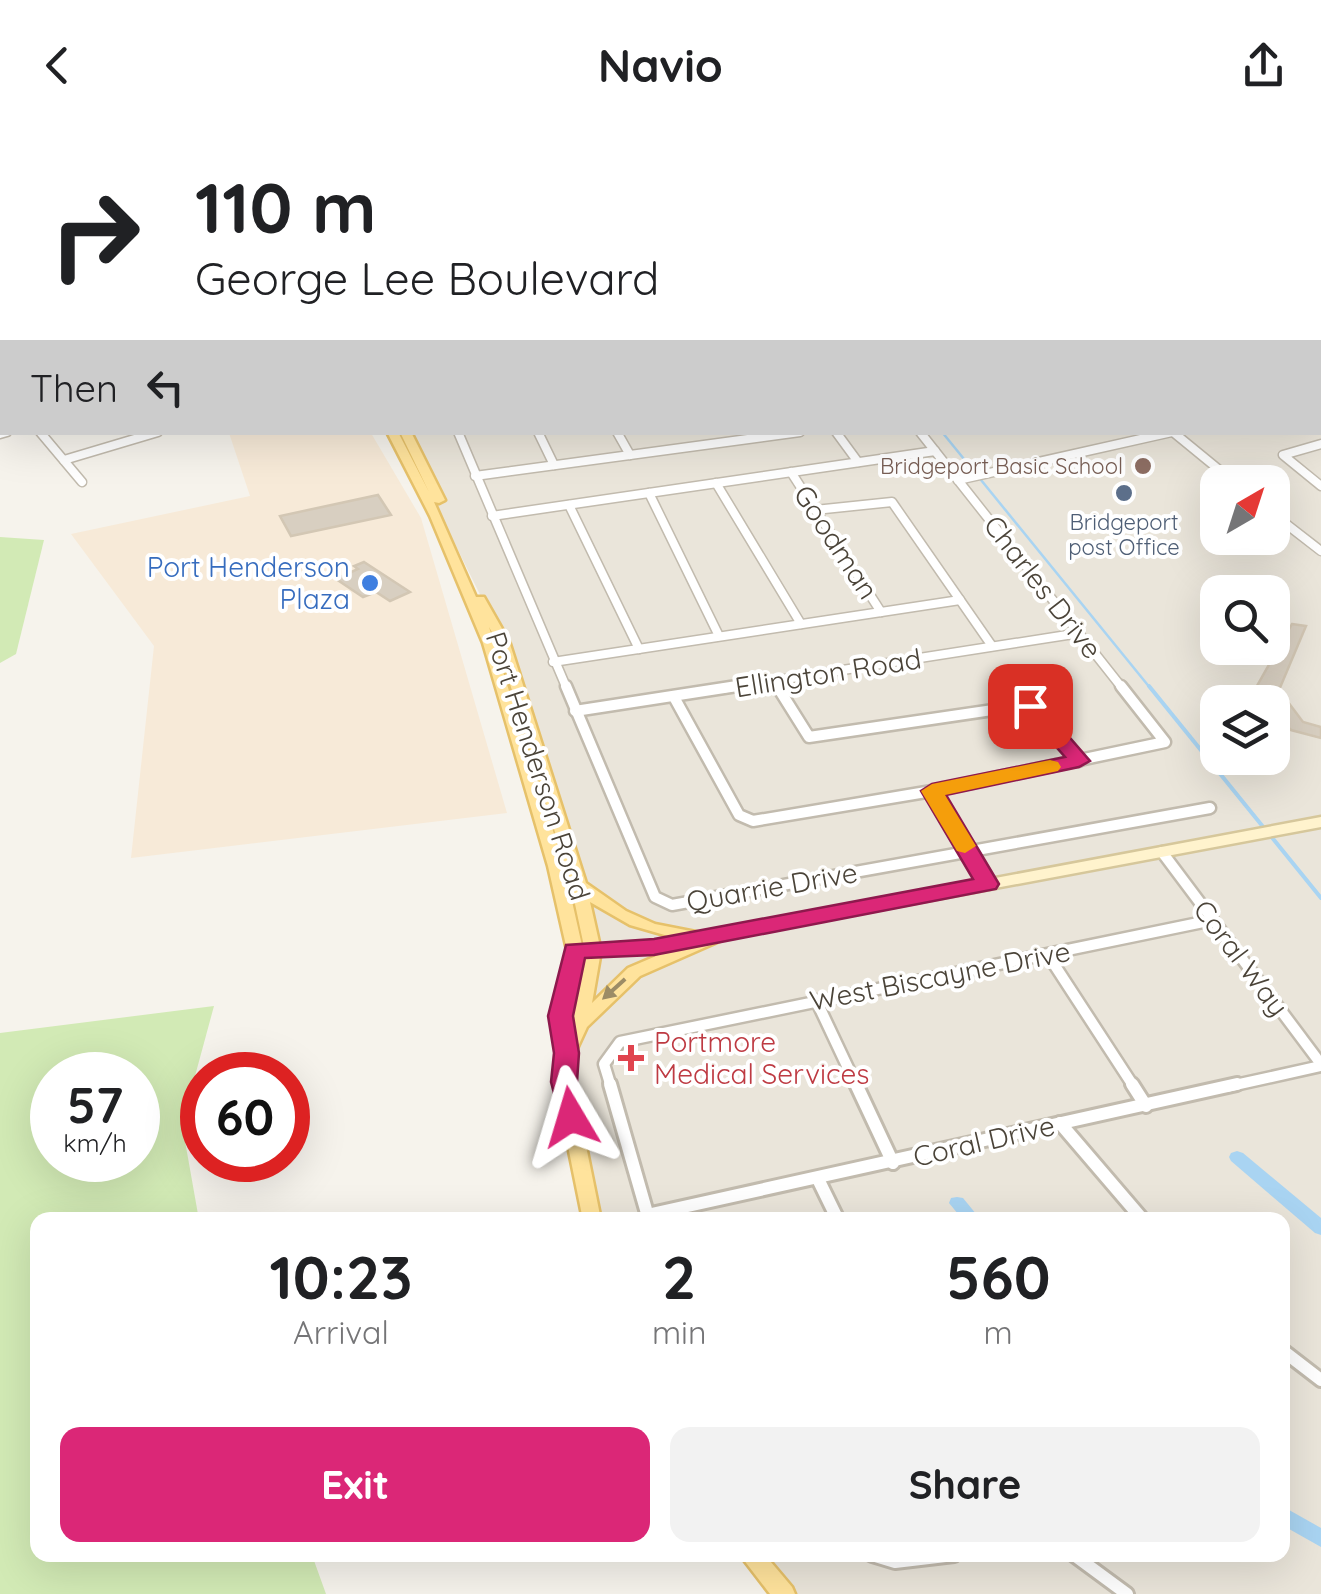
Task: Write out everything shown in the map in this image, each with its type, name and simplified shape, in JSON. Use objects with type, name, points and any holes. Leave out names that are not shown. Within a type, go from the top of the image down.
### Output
[{"type":"main road","name":"Port Henderson Road","points":[[394,435],[436,516],[489,643],[584,951],[560,1016],[567,1053],[564,1082],[590,1212]]},
{"type":"main road","name":"Port Henderson Road","points":[[406,435],[438,498],[476,594],[503,641],[578,885],[584,951],[580,1024],[567,1053]]},
{"type":"main road","points":[[584,951],[709,937],[1321,822]]},
{"type":"main road","points":[[578,885],[607,910],[637,926],[709,937]]},
{"type":"main road","points":[[580,1024],[634,972],[709,937]]},
{"type":"main road","points":[[757,1562],[784,1594]]},
{"type":"street","points":[[43,435],[82,482]]},
{"type":"street","points":[[64,460],[148,435]]},
{"type":"street","name":"Quarrie Drive","points":[[459,435],[655,898],[662,904],[1210,808]]},
{"type":"street","points":[[539,435],[554,465]]},
{"type":"street","points":[[619,435],[630,455]]},
{"type":"street","points":[[688,435],[694,447]]},
{"type":"street","points":[[476,476],[762,435]]},
{"type":"street","points":[[838,435],[858,462]]},
{"type":"street","name":"Charles Drive","points":[[922,435],[1165,742],[1079,761]]},
{"type":"street","points":[[958,480],[1158,435]]},
{"type":"street","points":[[1176,435],[1213,465]]},
{"type":"street","points":[[1321,444],[1283,455],[1321,486]]},
{"type":"street","points":[[492,516],[935,451]]},
{"type":"street","name":"Goodman","points":[[791,472],[880,612]]},
{"type":"street","points":[[716,483],[801,624]]},
{"type":"street","points":[[648,493],[719,636]]},
{"type":"street","points":[[815,510],[890,501],[992,646]]},
{"type":"street","points":[[568,504],[639,648]]},
{"type":"street","points":[[1290,527],[1321,551]]},
{"type":"street","points":[[553,662],[960,600]]},
{"type":"street","name":"Ellington Road","points":[[575,711],[1080,633]]},
{"type":"street","points":[[674,698],[739,816],[746,820],[932,791],[1079,761],[1034,707],[1026,705],[809,737],[774,682]]},
{"type":"street","points":[[932,791],[988,884]]},
{"type":"street","name":"Coral Way","points":[[1162,852],[1321,1065]]},
{"type":"street","name":"West Biscayne Drive","points":[[647,1212],[604,1064],[612,1049],[631,1038],[1213,920]]},
{"type":"street","points":[[1048,955],[1146,1106]]},
{"type":"street","points":[[816,1000],[892,1163]]},
{"type":"street","name":"Coral Drive","points":[[670,1212],[1321,1065]]},
{"type":"street","points":[[1060,1124],[1136,1212]]},
{"type":"street","points":[[818,1179],[834,1212]]},
{"type":"street","points":[[1290,1356],[1321,1380]]},
{"type":"street","points":[[1083,1562],[1126,1594]]},
{"type":"shaded area","points":[[230,435],[372,435],[421,518],[507,813],[131,858],[154,646],[71,534],[250,496]]},
{"type":"shaded area","points":[[401,435],[1321,435],[1321,1594],[779,1594],[755,1562],[1290,1562],[1290,1212],[587,1212],[567,1053],[593,951],[563,864],[537,746],[503,641]]},
{"type":"green space","points":[[0,537],[44,540],[16,654],[0,663]]},
{"type":"green space","points":[[214,1006],[202,1052],[180,1052],[180,1182],[192,1182],[198,1212],[30,1212],[30,1562],[315,1562],[326,1594],[0,1594],[0,1033]]},
{"type":"building","name":"Port Henderson Plaza","points":[[378,495],[391,515],[291,536],[280,516]]},
{"type":"building","name":"Port Henderson Plaza","points":[[364,562],[410,592],[390,601],[376,592],[363,597],[336,579]]},
{"type":"building","points":[[1292,624],[1306,626],[1290,664]]},
{"type":"building","points":[[1269,665],[1290,665],[1281,685],[1258,685]]},
{"type":"building","points":[[1290,705],[1303,722],[1321,727],[1321,738],[1291,730]]},
{"type":"waterway","points":[[944,435],[1151,689]]},
{"type":"waterway","points":[[1149,686],[1264,828]]},
{"type":"waterway","points":[[1270,835],[1321,898]]},
{"type":"waterway","points":[[1237,1157],[1321,1228]]},
{"type":"waterway","points":[[957,1203],[965,1212]]},
{"type":"waterway","points":[[1290,1520],[1321,1538]]},
{"type":"slow traffic","points":[[965,846],[932,791],[1050,767]]},
{"type":"place","name":"Bridgeport Basic School","points":[[1143,466]]},
{"type":"place","name":"Bridgeport post Office","points":[[1124,493]]},
{"type":"place","name":"Port Henderson Plaza","points":[[370,583]]},
{"type":"place","name":"Portmore Medical Services","points":[[631,1058]]},
{"type":"route","points":[[571,1117],[564,1082],[567,1053],[560,1016],[574,950],[654,947],[988,884],[932,791],[1079,761],[1030,706]]}]
